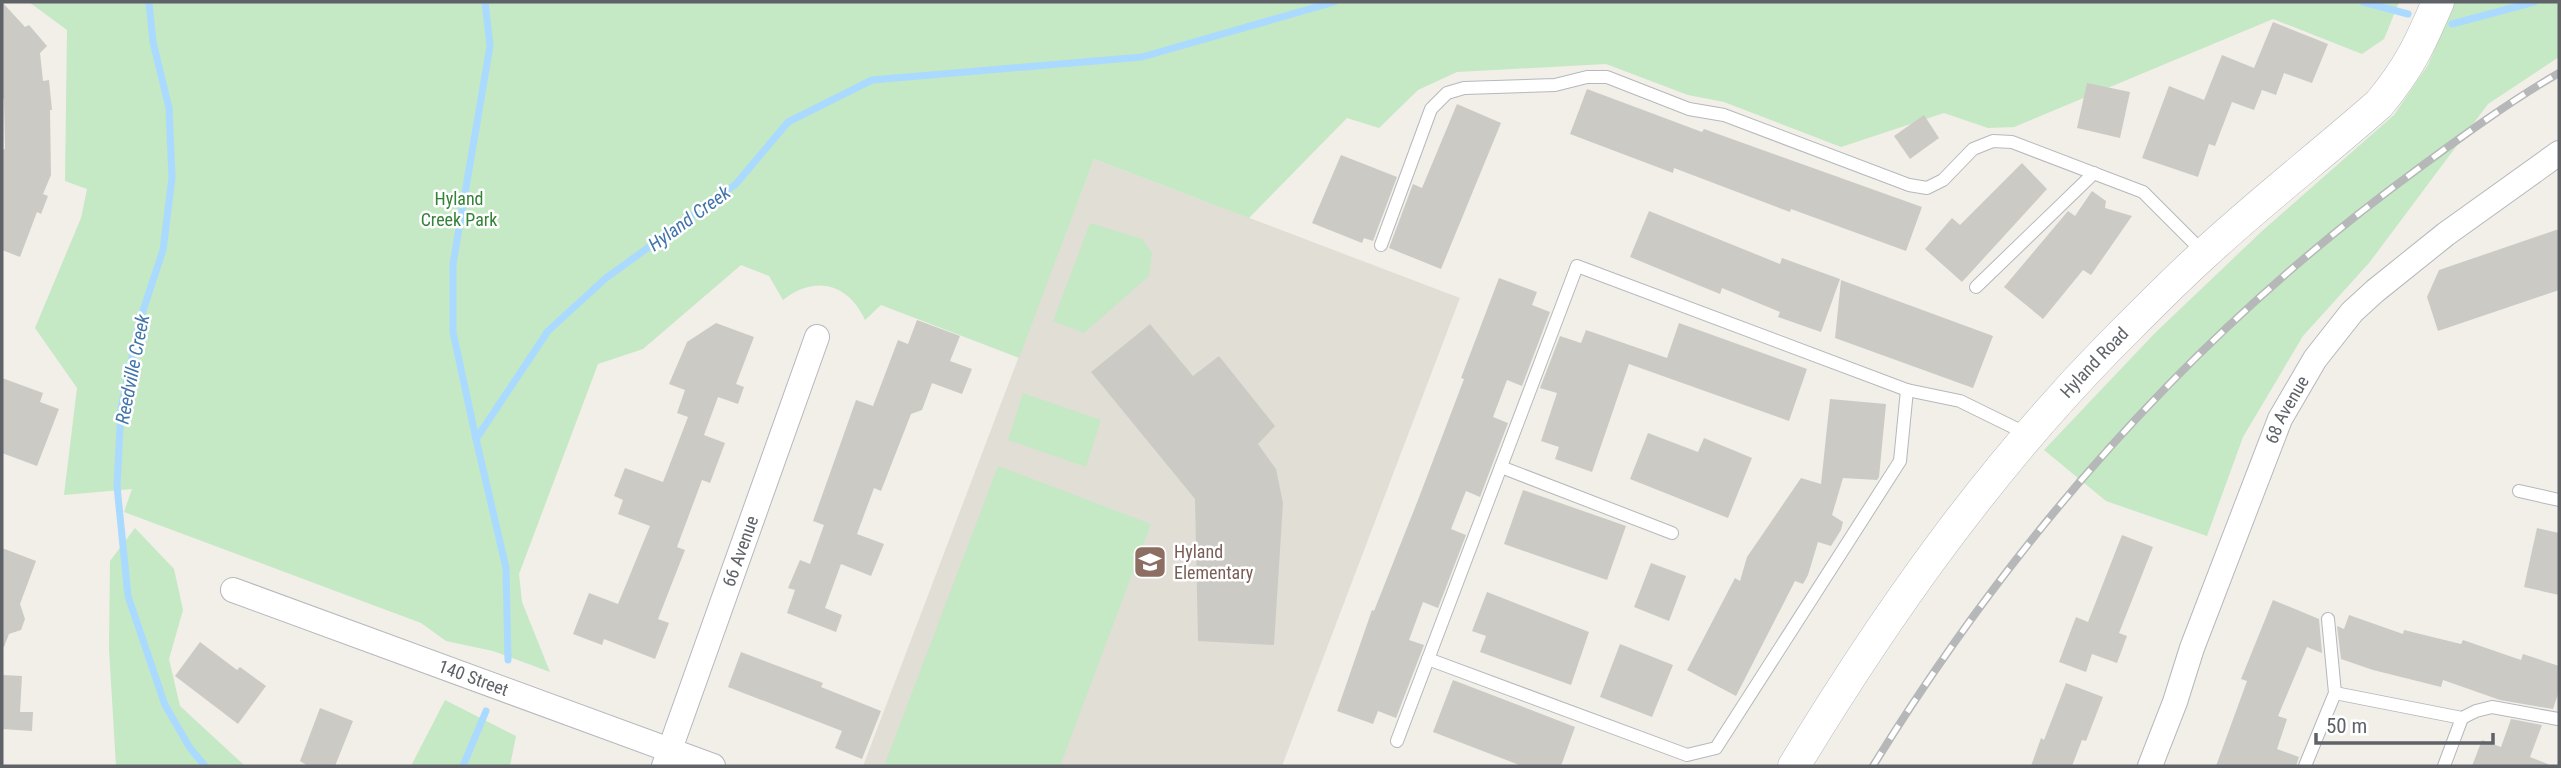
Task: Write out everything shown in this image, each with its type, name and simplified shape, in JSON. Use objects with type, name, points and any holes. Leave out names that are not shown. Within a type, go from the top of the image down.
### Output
[{"type":"street","name":"Hyland Road","points":[[1794,766],[1867,649],[1919,573],[2027,437],[2107,349],[2204,254],[2379,104],[2417,53],[2438,2]]},
{"type":"street","name":"68 Avenue","points":[[2156,765],[2192,648],[2280,419],[2315,359],[2352,312],[2375,291],[2446,234],[2559,153]]},
{"type":"street","name":"66 Avenue","points":[[667,758],[817,337]]},
{"type":"street","name":"140 Street","points":[[233,590],[495,687],[667,758],[713,766]]},
{"type":"lane","points":[[1381,245],[1432,109],[1447,93],[1464,88],[1555,85],[1587,77],[1607,77],[1689,109],[1724,115],[1909,185],[1927,188],[1943,180],[1973,149],[1993,141],[2012,142],[2143,192],[2204,254]]},
{"type":"lane","points":[[1976,287],[2094,173]]},
{"type":"lane","points":[[1397,741],[1577,266],[1907,390],[1960,401],[2015,428],[2027,437]]},
{"type":"lane","points":[[1429,659],[1687,755],[1716,748],[1900,461],[1907,390]]},
{"type":"lane","points":[[1501,467],[1672,533]]},
{"type":"lane","points":[[2519,491],[2559,500]]},
{"type":"lane","points":[[2305,766],[2335,694],[2328,619]]},
{"type":"lane","points":[[2335,694],[2462,718],[2483,708],[2492,707],[2558,719]]},
{"type":"lane","points":[[2444,766],[2462,718]]},
{"type":"shaded area","name":"Hyland Elementary","points":[[1094,159],[1460,298],[1282,766],[863,766]]},
{"type":"green space","name":"Hyland Creek Park","points":[[29,2],[2399,2],[2384,39],[2362,54],[2273,19],[2014,127],[1988,128],[1944,113],[1841,147],[1724,102],[1688,95],[1606,64],[1457,72],[1418,90],[1379,128],[1347,118],[1249,218],[1094,159],[1019,358],[881,305],[865,320],[850,298],[830,287],[807,287],[783,300],[769,276],[741,265],[643,349],[598,364],[519,574],[522,602],[550,672],[493,651],[446,641],[421,623],[124,512],[132,489],[64,495],[77,388],[35,328],[81,218],[87,189],[65,181],[67,30]]},
{"type":"green space","points":[[2455,2],[2559,2],[2559,57],[2488,104],[2369,263],[2303,336],[2243,437],[2207,536],[2106,501],[2044,450],[2155,333],[2261,232],[2394,115],[2428,65]]},
{"type":"green space","points":[[1090,223],[1142,239],[1152,253],[1149,276],[1084,333],[1053,321]]},
{"type":"green space","points":[[1023,393],[1101,420],[1086,467],[1008,440]]},
{"type":"green space","points":[[998,466],[1151,524],[1060,766],[884,766]]},
{"type":"green space","points":[[135,528],[174,569],[183,610],[169,659],[180,706],[245,766],[116,766],[109,649],[110,561]]},
{"type":"green space","points":[[445,700],[516,736],[510,766],[411,766]]},
{"type":"building","points":[[2,2],[25,27],[29,25],[47,46],[40,53],[43,81],[49,80],[52,110],[51,175],[43,194],[48,196],[41,214],[37,212],[20,257],[2,250],[2,150],[5,149]]},
{"type":"building","points":[[2273,22],[2328,44],[2312,83],[2284,73],[2276,95],[2262,90],[2254,110],[2232,102],[2215,146],[2209,144],[2198,177],[2142,158],[2169,86],[2204,100],[2222,55],[2254,68]]},
{"type":"building","points":[[2087,83],[2130,92],[2120,138],[2077,128]]},
{"type":"building","points":[[1587,89],[1702,132],[1704,129],[1922,207],[1906,251],[1791,209],[1790,212],[1674,168],[1673,173],[1570,134]]},
{"type":"building","points":[[1457,104],[1501,123],[1441,269],[1389,248],[1413,184],[1422,188]]},
{"type":"building","points":[[1924,115],[1939,138],[1910,159],[1894,136]]},
{"type":"building","points":[[1341,155],[1397,177],[1373,241],[1364,238],[1362,243],[1312,223]]},
{"type":"building","points":[[2022,163],[2047,189],[1962,282],[1925,249],[1952,218],[1960,225]]},
{"type":"building","points":[[2092,191],[2106,201],[2105,208],[2132,216],[2091,275],[2083,270],[2043,319],[2004,287],[2068,211],[2075,216]]},
{"type":"building","points":[[1649,211],[1780,264],[1782,258],[1840,279],[1821,332],[1778,317],[1780,312],[1722,288],[1720,294],[1630,257]]},
{"type":"building","points":[[2559,229],[2559,290],[2438,331],[2427,297],[2439,270]]},
{"type":"building","points":[[1499,278],[1537,292],[1532,305],[1550,312],[1522,386],[1507,380],[1493,417],[1508,423],[1480,497],[1466,491],[1451,529],[1466,535],[1438,608],[1423,602],[1409,640],[1424,645],[1396,718],[1378,711],[1373,724],[1337,711],[1372,610],[1374,611],[1464,379],[1461,378]]},
{"type":"building","points":[[1841,280],[1993,336],[1973,388],[1835,338]]},
{"type":"building","points":[[917,320],[960,336],[950,361],[972,369],[962,394],[932,383],[922,410],[911,414],[881,491],[874,488],[857,534],[884,544],[871,576],[841,564],[825,608],[842,615],[836,632],[787,613],[795,590],[788,588],[800,560],[810,564],[824,525],[813,521],[856,400],[873,406],[898,340],[908,344]]},
{"type":"building","points":[[716,323],[754,337],[736,384],[744,387],[738,404],[718,397],[704,435],[725,443],[710,483],[702,480],[677,547],[685,550],[658,619],[669,623],[655,659],[604,639],[602,645],[573,634],[589,593],[618,604],[650,526],[618,514],[623,500],[614,496],[625,468],[663,482],[688,417],[677,413],[685,390],[669,384],[687,342]]},
{"type":"building","points":[[1679,323],[1807,369],[1789,421],[1629,364],[1592,472],[1555,459],[1559,447],[1541,441],[1557,393],[1540,388],[1560,336],[1581,343],[1586,330],[1667,358]]},
{"type":"building","points":[[1150,324],[1193,376],[1219,356],[1275,426],[1258,444],[1276,469],[1283,503],[1274,645],[1198,641],[1195,499],[1091,372]]},
{"type":"building","points":[[2,378],[43,393],[40,402],[59,409],[37,466],[2,453]]},
{"type":"building","points":[[1830,399],[1886,404],[1879,477],[1877,480],[1843,478],[1832,515],[1843,522],[1841,530],[1831,546],[1818,542],[1808,575],[1803,584],[1795,581],[1736,696],[1687,670],[1735,578],[1740,581],[1747,557],[1801,478],[1821,484]]},
{"type":"building","points":[[1648,433],[1698,452],[1704,438],[1752,458],[1728,518],[1630,479]]},
{"type":"building","points":[[1523,490],[1626,526],[1607,580],[1504,544]]},
{"type":"building","points":[[2537,528],[2559,533],[2559,595],[2524,587]]},
{"type":"building","points":[[2122,535],[2153,547],[2119,633],[2127,636],[2117,663],[2092,654],[2086,672],[2059,662],[2076,617],[2088,622]]},
{"type":"building","points":[[2,548],[36,561],[20,604],[25,619],[21,630],[9,634],[4,647],[2,647]]},
{"type":"building","points":[[1651,563],[1686,576],[1669,621],[1634,607]]},
{"type":"building","points":[[1487,592],[1589,632],[1571,685],[1480,652],[1486,636],[1472,631]]},
{"type":"building","points":[[2273,600],[2319,619],[2322,653],[2307,647],[2278,716],[2287,719],[2277,749],[2299,757],[2296,766],[2216,766],[2247,681],[2241,679]]},
{"type":"building","points":[[2349,615],[2403,634],[2404,630],[2461,644],[2463,640],[2521,660],[2523,654],[2559,666],[2559,691],[2553,709],[2500,700],[2443,680],[2441,687],[2341,659],[2337,626],[2344,629]]},
{"type":"building","points":[[200,642],[237,670],[240,667],[266,686],[238,724],[175,676]]},
{"type":"building","points":[[1620,644],[1673,665],[1652,717],[1600,697]]},
{"type":"building","points":[[741,652],[823,683],[821,687],[881,711],[862,759],[835,748],[842,731],[728,687]]},
{"type":"building","points":[[2,675],[22,676],[20,712],[33,712],[32,731],[2,729]]},
{"type":"building","points":[[1453,680],[1575,727],[1561,766],[1522,766],[1433,732]]},
{"type":"building","points":[[2066,683],[2103,697],[2086,741],[2082,740],[2072,766],[2031,766],[2041,738],[2044,740]]},
{"type":"building","points":[[320,708],[353,721],[335,766],[308,766],[300,761]]},
{"type":"building","points":[[2511,719],[2542,725],[2530,757],[2548,764],[2547,766],[2472,766],[2482,740],[2501,747]]},
{"type":"waterway","name":"Reedville Creek","points":[[149,2],[153,42],[169,108],[172,178],[163,250],[140,320],[121,408],[117,486],[128,596],[165,705],[190,748],[205,766]]},
{"type":"waterway","points":[[476,439],[453,332],[453,264],[490,46],[485,2]]},
{"type":"waterway","name":"Hyland Creek","points":[[508,660],[506,568],[476,439],[548,331],[606,278],[736,184],[788,122],[872,80],[1142,57],[1334,2]]},
{"type":"waterway","points":[[2363,2],[2408,14]]},
{"type":"waterway","points":[[2452,24],[2534,2]]},
{"type":"waterway","name":"Hyland Creek","points":[[463,766],[486,711]]},
{"type":"railway","points":[[1873,766],[1928,681],[1987,598],[2049,519],[2115,442],[2184,369],[2257,299],[2334,233],[2468,133],[2559,73]]},
{"type":"place","name":"Hyland Elementary","points":[[1150,562]]}]
